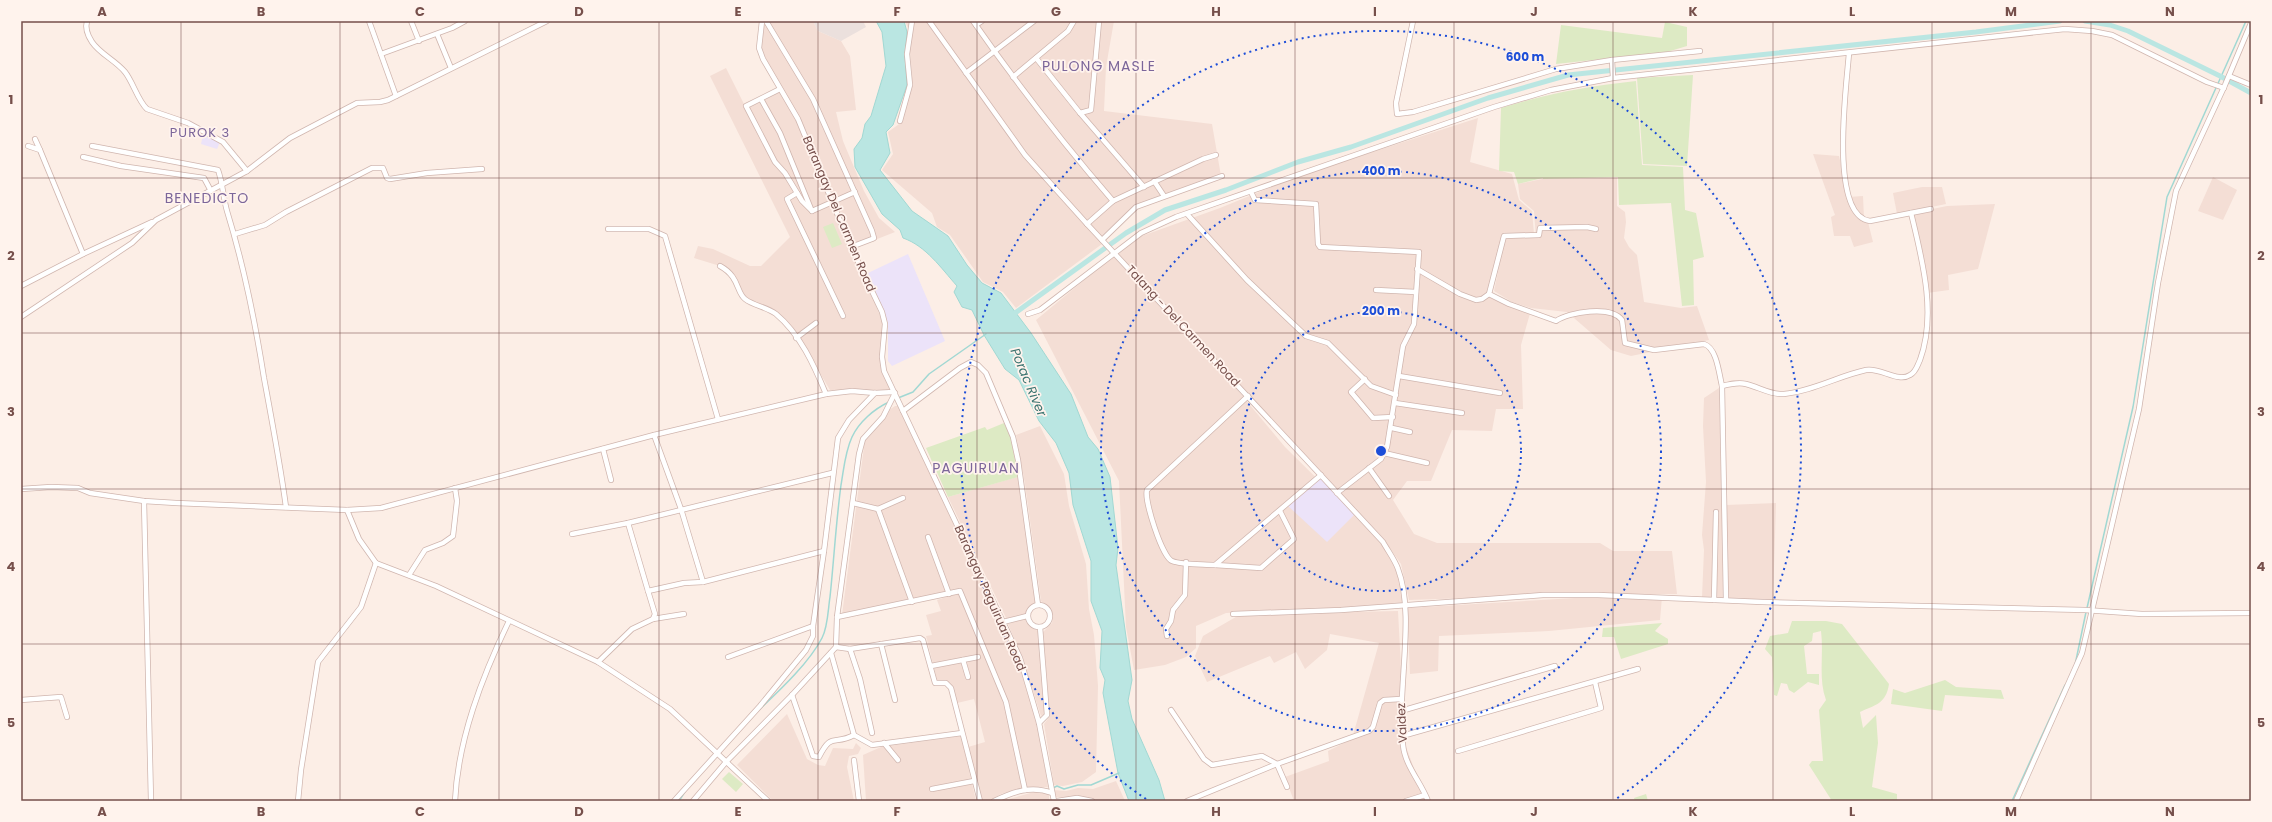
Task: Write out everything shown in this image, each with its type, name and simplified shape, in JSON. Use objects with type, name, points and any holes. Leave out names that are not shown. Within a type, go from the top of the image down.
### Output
[{"type":"street","points":[[86,21],[88,35],[93,43],[124,71],[136,88],[142,105],[188,123],[223,142],[247,172]]},
{"type":"street","points":[[369,21],[396,96]]},
{"type":"street","points":[[411,21],[419,41]]},
{"type":"street","points":[[381,54],[437,34],[465,21]]},
{"type":"street","points":[[21,286],[83,254],[156,220],[247,172],[290,138],[347,107],[363,102],[380,102],[396,96],[547,21]]},
{"type":"street","name":"Barangay Del Carmen Road","points":[[762,21],[759,48],[763,59],[798,119],[851,247],[882,312],[885,324],[882,357],[884,371],[894,395],[903,411]]},
{"type":"street","points":[[766,21],[813,99],[874,238],[851,247]]},
{"type":"street","points":[[900,121],[910,85],[907,54],[912,21]]},
{"type":"street","name":"Talang - Del Carmen Road","points":[[929,21],[1025,155],[1087,224],[1114,251],[1383,542],[1398,568],[1405,605],[1404,640]]},
{"type":"street","points":[[982,21],[975,23],[994,53],[1064,144],[1113,201]]},
{"type":"street","points":[[966,73],[1034,21]]},
{"type":"street","points":[[1013,77],[1068,31],[1074,21]]},
{"type":"street","points":[[1080,113],[1091,110],[1099,21]]},
{"type":"street","points":[[1413,21],[1396,103],[1397,114],[1443,103],[1528,76],[1556,69],[1700,51]]},
{"type":"street","points":[[2016,801],[2078,665],[2088,610],[2139,409],[2158,283],[2173,205],[2180,179],[2222,86],[2229,76],[2251,23]]},
{"type":"street","points":[[1028,314],[1040,310],[1114,251],[1152,227],[1308,170],[1525,98],[1613,76],[1849,53],[2033,31],[2065,29],[2092,31],[2112,35],[2222,86]]},
{"type":"street","points":[[437,34],[451,68]]},
{"type":"street","points":[[1849,53],[1842,156],[1850,201],[1865,220],[1931,209]]},
{"type":"street","points":[[1036,58],[1080,113],[1144,187]]},
{"type":"street","points":[[1612,62],[1613,76]]},
{"type":"street","points":[[2229,76],[2251,85]]},
{"type":"street","points":[[780,89],[746,106],[775,162],[785,173],[802,201],[812,211]]},
{"type":"street","points":[[761,98],[780,133],[812,211]]},
{"type":"street","points":[[35,139],[83,254]]},
{"type":"street","points":[[28,146],[40,150]]},
{"type":"street","points":[[92,146],[218,170],[223,184],[227,210],[235,234],[258,335],[278,449],[286,507]]},
{"type":"street","points":[[1087,224],[1113,201],[1154,181],[1216,155]]},
{"type":"street","points":[[83,157],[121,166],[204,178],[211,191]]},
{"type":"street","points":[[235,234],[265,226],[286,212],[372,168],[383,168],[387,178],[390,179],[427,173],[482,169]]},
{"type":"street","points":[[1104,241],[1136,206],[1222,176]]},
{"type":"street","points":[[1154,181],[1164,196]]},
{"type":"street","points":[[812,211],[855,192]]},
{"type":"street","points":[[1251,192],[1255,200],[1316,204],[1318,244],[1320,247],[1419,252],[1414,324],[1403,346],[1388,447],[1381,458],[1337,493]]},
{"type":"street","points":[[797,193],[787,199],[843,316]]},
{"type":"street","points":[[1722,386],[1740,383],[1771,393],[1785,394],[1834,381],[1866,370],[1877,370],[1901,377],[1907,377],[1914,373],[1924,346],[1926,296],[1924,270],[1910,213]]},
{"type":"street","points":[[1187,214],[1247,280],[1306,336],[1328,343],[1371,386],[1396,395]]},
{"type":"street","points":[[21,317],[132,243],[156,220]]},
{"type":"street","points":[[1417,269],[1472,299],[1482,299],[1489,294],[1504,236],[1539,235],[1540,228],[1587,227],[1596,230]]},
{"type":"street","points":[[608,229],[649,229],[665,236],[718,420]]},
{"type":"street","points":[[720,266],[733,276],[744,298],[775,314],[796,338],[814,364],[826,394]]},
{"type":"street","points":[[1376,290],[1416,292]]},
{"type":"street","points":[[1489,294],[1509,304],[1556,321],[1567,314],[1612,313],[1622,320],[1625,343],[1660,350],[1707,344],[1712,350],[1722,386],[1726,600]]},
{"type":"street","points":[[796,338],[816,323]]},
{"type":"street","points":[[903,411],[960,368],[971,362],[978,365],[986,373],[1013,437],[1018,460],[1038,605]]},
{"type":"street","points":[[1399,376],[1500,392]]},
{"type":"street","points":[[1365,379],[1351,392],[1373,418],[1393,417]]},
{"type":"street","points":[[21,489],[51,487],[78,488],[90,493],[144,501],[347,510],[381,508],[654,435],[826,394],[852,391],[894,395],[883,417],[863,439],[859,454],[838,617],[836,647],[792,695],[725,761],[693,801]]},
{"type":"street","points":[[674,801],[760,706],[806,650],[813,636],[812,626],[824,551],[832,473],[838,438],[849,420],[875,393]]},
{"type":"street","points":[[1248,396],[1147,490],[1146,495],[1150,512],[1165,556],[1172,561],[1261,568],[1294,539],[1280,511]]},
{"type":"street","points":[[1395,403],[1462,413]]},
{"type":"street","name":"Barangay Paguiruan Road","points":[[903,411],[1020,658],[1039,722],[1054,801]]},
{"type":"street","points":[[1392,428],[1410,432]]},
{"type":"street","points":[[654,435],[681,509],[703,582]]},
{"type":"street","points":[[603,449],[611,480]]},
{"type":"street","points":[[1384,453],[1427,463]]},
{"type":"street","points":[[1369,468],[1389,496]]},
{"type":"street","points":[[572,534],[628,523],[832,473]]},
{"type":"street","points":[[1215,565],[1321,475]]},
{"type":"street","points":[[409,575],[425,550],[443,543],[453,536],[457,501],[455,488]]},
{"type":"street","points":[[853,503],[878,509],[903,498]]},
{"type":"street","points":[[144,501],[151,801]]},
{"type":"street","points":[[878,509],[912,602]]},
{"type":"street","points":[[347,510],[359,539],[376,564],[409,575],[598,662],[670,709],[768,801]]},
{"type":"street","points":[[1714,600],[1716,512]]},
{"type":"street","points":[[628,523],[655,614],[653,619]]},
{"type":"street","points":[[928,537],[949,594]]},
{"type":"street","points":[[648,591],[684,583],[703,582],[824,551]]},
{"type":"street","points":[[1167,636],[1166,629],[1171,621],[1173,610],[1185,595],[1186,562]]},
{"type":"street","points":[[298,801],[301,770],[318,662],[361,608],[376,564]]},
{"type":"street","points":[[838,617],[960,591],[1006,702],[1025,790]]},
{"type":"street","points":[[1233,614],[1405,605],[1543,595],[1653,596],[1714,600],[2088,610],[2142,614],[2251,612]]},
{"type":"street","points":[[1038,605],[1046,607],[1050,615],[1048,623],[1040,628],[1031,625],[1027,616],[1030,608],[1038,605]]},
{"type":"street","points":[[598,662],[632,629],[653,619],[684,614]]},
{"type":"street","points":[[1003,622],[1027,616]]},
{"type":"street","points":[[455,801],[463,742],[492,656],[509,621]]},
{"type":"street","points":[[728,657],[812,626]]},
{"type":"street","points":[[1039,722],[1047,715],[1040,628]]},
{"type":"street","points":[[836,647],[850,649],[920,638],[925,643],[935,683],[946,683],[951,688],[980,801]]},
{"type":"street","name":"Valdez","points":[[1404,640],[1401,699],[1402,736],[1407,760],[1428,801]]},
{"type":"street","points":[[881,644],[895,700]]},
{"type":"street","points":[[850,649],[860,679],[872,733]]},
{"type":"street","points":[[831,653],[854,735],[872,745],[962,733]]},
{"type":"street","points":[[931,666],[978,657]]},
{"type":"street","points":[[963,660],[968,677]]},
{"type":"street","points":[[1401,711],[1555,666]]},
{"type":"street","points":[[1402,736],[1638,669]]},
{"type":"street","points":[[1458,751],[1601,708],[1595,682]]},
{"type":"street","points":[[792,695],[813,756],[819,757],[826,744],[831,740],[847,739],[854,735]]},
{"type":"street","points":[[21,700],[61,697],[67,717]]},
{"type":"street","points":[[1187,801],[1278,764],[1369,732],[1373,727],[1380,703],[1384,700],[1401,699]]},
{"type":"street","points":[[1171,710],[1204,759],[1212,765],[1262,756],[1278,764],[1287,787]]},
{"type":"street","points":[[884,743],[898,760]]},
{"type":"street","points":[[854,760],[859,801]]},
{"type":"street","points":[[932,789],[974,781]]},
{"type":"street","points":[[994,801],[1025,790],[1040,788],[1052,793]]},
{"type":"street","points":[[1406,801],[1425,795]]},
{"type":"street","points":[[1058,801],[1077,798],[1092,801]]},
{"type":"shaded area","points":[[763,21],[813,21],[818,31],[841,41],[850,56],[856,110],[836,112],[843,141],[864,191],[879,218],[895,232],[852,249],[884,326],[882,364],[891,391],[830,390],[799,338],[784,319],[742,298],[731,275],[720,266],[694,258],[698,246],[713,249],[750,266],[761,266],[790,237],[710,76],[726,68],[744,104],[781,87],[761,49]]},
{"type":"shaded area","points":[[813,21],[863,21],[866,27],[841,41],[818,31]]},
{"type":"shaded area","points":[[905,21],[1114,21],[1106,67],[1104,111],[1212,124],[1221,176],[1135,206],[1099,238],[1102,244],[1016,308],[1003,292],[983,282],[950,235],[937,227],[932,213],[882,170],[893,154],[888,132],[902,122],[910,91],[912,77],[908,28]]},
{"type":"shaded area","points":[[1478,118],[1470,162],[1512,174],[1519,200],[1532,211],[1534,234],[1506,237],[1536,238],[1534,211],[1520,199],[1518,184],[1542,179],[1617,178],[1617,206],[1625,212],[1626,222],[1624,238],[1629,247],[1637,255],[1644,302],[1681,308],[1697,306],[1709,340],[1631,356],[1611,350],[1567,312],[1531,308],[1512,302],[1494,291],[1499,267],[1491,293],[1512,303],[1531,310],[1521,345],[1523,409],[1496,409],[1492,431],[1452,430],[1431,481],[1407,481],[1393,500],[1414,534],[1437,543],[1600,543],[1613,551],[1672,551],[1677,594],[1584,594],[1409,600],[1401,564],[1382,537],[1118,254],[1139,237],[1220,208],[1301,175]]},
{"type":"shaded area","points":[[203,135],[220,142],[217,149],[201,144]]},
{"type":"shaded area","points":[[1813,154],[1839,156],[1848,197],[1863,196],[1864,218],[1868,222],[1873,242],[1854,247],[1850,236],[1834,236],[1831,217],[1835,215]]},
{"type":"shaded area","points":[[2213,177],[2237,190],[2223,220],[2198,211]]},
{"type":"shaded area","points":[[1922,187],[1942,187],[1946,204],[1897,214],[1893,193]]},
{"type":"shaded area","points":[[1995,204],[1978,269],[1948,275],[1949,290],[1927,293],[1913,213],[1947,206]]},
{"type":"shaded area","points":[[908,254],[945,341],[892,366],[888,361],[888,323],[868,273]]},
{"type":"shaded area","points":[[1113,256],[1215,363],[1285,447],[1384,545],[1400,576],[1404,604],[1226,613],[1196,626],[1196,648],[1186,657],[1165,665],[1134,670],[1126,627],[1119,481],[1036,320]]},
{"type":"shaded area","points":[[1719,388],[1723,599],[1702,597],[1704,550],[1702,535],[1706,482],[1703,426],[1704,398]]},
{"type":"shaded area","points":[[895,406],[898,406],[1017,660],[1037,720],[1048,787],[1026,787],[1010,712],[999,678],[960,589],[842,615],[865,439],[889,410]]},
{"type":"shaded area","points":[[1040,426],[1064,474],[1069,506],[1086,564],[1089,609],[1094,635],[1098,686],[1096,772],[1082,782],[1063,786],[1054,785],[1044,724],[1050,716],[1043,632],[1052,623],[1053,616],[1049,607],[1041,601],[1025,484],[1016,435]]},
{"type":"shaded area","points":[[1021,476],[1036,602],[1029,607],[1026,615],[1007,620],[948,497]]},
{"type":"shaded area","points":[[1320,478],[1355,514],[1327,542],[1288,506]]},
{"type":"shaded area","points":[[1776,503],[1773,600],[1727,599],[1726,505]]},
{"type":"shaded area","points":[[959,593],[994,675],[1009,722],[1022,788],[1001,794],[988,801],[982,801],[968,747],[985,742],[974,699],[957,703],[949,682],[937,680],[926,636],[932,635],[926,615],[941,611],[937,600]]},
{"type":"shaded area","points":[[1609,596],[1662,597],[1660,620],[1549,631],[1439,636],[1438,671],[1410,674],[1407,608]]},
{"type":"shaded area","points":[[1398,611],[1405,744],[1426,801],[1294,801],[1285,777],[1329,761],[1328,751],[1352,739],[1379,643],[1330,634],[1327,650],[1305,669],[1296,652],[1274,663],[1270,656],[1207,682],[1195,656],[1203,636],[1241,614]]},
{"type":"shaded area","points":[[1025,618],[1029,626],[1038,631],[1045,714],[1041,716],[1022,657],[1008,624]]},
{"type":"shaded area","points":[[787,714],[807,759],[818,765],[825,766],[833,748],[853,749],[856,743],[861,748],[858,754],[849,756],[847,767],[854,801],[773,801],[737,765]]},
{"type":"shaded area","points":[[961,736],[976,801],[866,801],[863,755],[881,747]]},
{"type":"shaded area","points":[[1116,781],[1125,801],[1096,801],[1081,797],[1056,797],[1054,790],[1066,791],[1078,788],[1093,789]]},
{"type":"shaded area","points":[[1038,791],[1049,793],[1049,801],[1002,801]]},
{"type":"green space","points":[[1665,22],[1687,27],[1687,46],[1667,52],[1556,64],[1561,25],[1662,38]]},
{"type":"green space","points":[[1693,75],[1687,166],[1643,164],[1637,78]]},
{"type":"green space","points":[[1636,81],[1642,165],[1683,167],[1685,210],[1696,213],[1704,257],[1693,260],[1694,305],[1682,306],[1671,203],[1619,205],[1618,177],[1543,179],[1544,101],[1543,178],[1518,184],[1514,172],[1499,171],[1501,108],[1567,91]]},
{"type":"green space","points":[[833,223],[842,244],[832,248],[823,227]]},
{"type":"green space","points":[[1004,423],[1011,438],[1018,477],[948,497],[926,448],[985,427],[987,430]]},
{"type":"green space","points":[[1792,621],[1826,621],[1842,624],[1889,684],[1888,691],[1879,703],[1860,712],[1863,728],[1876,715],[1878,743],[1872,787],[1897,794],[1897,801],[1832,801],[1809,765],[1812,761],[1823,761],[1819,710],[1826,700],[1822,683],[1821,631],[1813,633],[1812,641],[1804,646],[1807,674],[1819,674],[1819,685],[1808,682],[1794,693],[1789,690],[1787,684],[1781,683],[1777,696],[1774,695],[1772,657],[1765,649],[1770,636],[1788,633]]},
{"type":"green space","points":[[1662,623],[1655,631],[1668,639],[1668,644],[1621,659],[1614,637],[1602,637],[1603,628]]},
{"type":"green space","points":[[1945,680],[1956,687],[2001,690],[2004,699],[1945,695],[1942,711],[1891,704],[1893,689],[1905,693]]},
{"type":"green space","points":[[729,772],[743,784],[736,792],[722,779]]},
{"type":"green space","points":[[1646,794],[1648,801],[1635,801],[1634,798]]},
{"type":"water","name":"Porac River","points":[[876,21],[904,21],[907,32],[905,56],[907,85],[893,125],[886,132],[890,153],[880,170],[912,211],[948,236],[967,265],[982,283],[1001,293],[1031,333],[1071,394],[1088,437],[1098,449],[1110,477],[1118,548],[1116,565],[1132,680],[1128,701],[1132,719],[1159,780],[1165,801],[1129,801],[1118,773],[1103,693],[1105,680],[1100,668],[1102,631],[1091,601],[1091,561],[1073,505],[1069,473],[1056,443],[1039,421],[1019,380],[1005,369],[984,335],[972,310],[962,307],[954,292],[957,286],[933,258],[919,246],[903,238],[900,230],[882,214],[855,167],[854,149],[862,138],[865,124],[871,116],[886,66],[882,32]]},
{"type":"waterway","points":[[1011,316],[1126,233],[1165,210],[1226,190],[1298,162],[1351,147],[1488,98],[1568,75],[1976,32],[2060,21]]},
{"type":"waterway","points":[[2085,21],[2110,25],[2128,31],[2220,76],[2251,93]]},
{"type":"waterway","points":[[2087,608],[2133,407],[2167,197],[2246,21]]},
{"type":"waterway","points":[[898,398],[913,392],[929,374],[986,334]]},
{"type":"waterway","points":[[760,709],[785,685],[810,657],[824,634],[827,623],[830,597],[841,485],[848,448],[855,431],[863,421],[878,408],[889,402]]},
{"type":"waterway","points":[[2075,665],[2086,612]]},
{"type":"waterway","points":[[2012,801],[2065,685]]},
{"type":"waterway","points":[[1053,788],[1057,786],[1064,789],[1078,785],[1091,785],[1119,773]]},
{"type":"waterway","points":[[679,801],[686,790]]},
{"type":"district","name":"PULONG MASLE","points":[[1099,66]]},
{"type":"district","name":"PUROK 3","points":[[200,132]]},
{"type":"district","name":"BENEDICTO","points":[[207,198]]},
{"type":"district","name":"PAGUIRUAN","points":[[976,468]]}]
